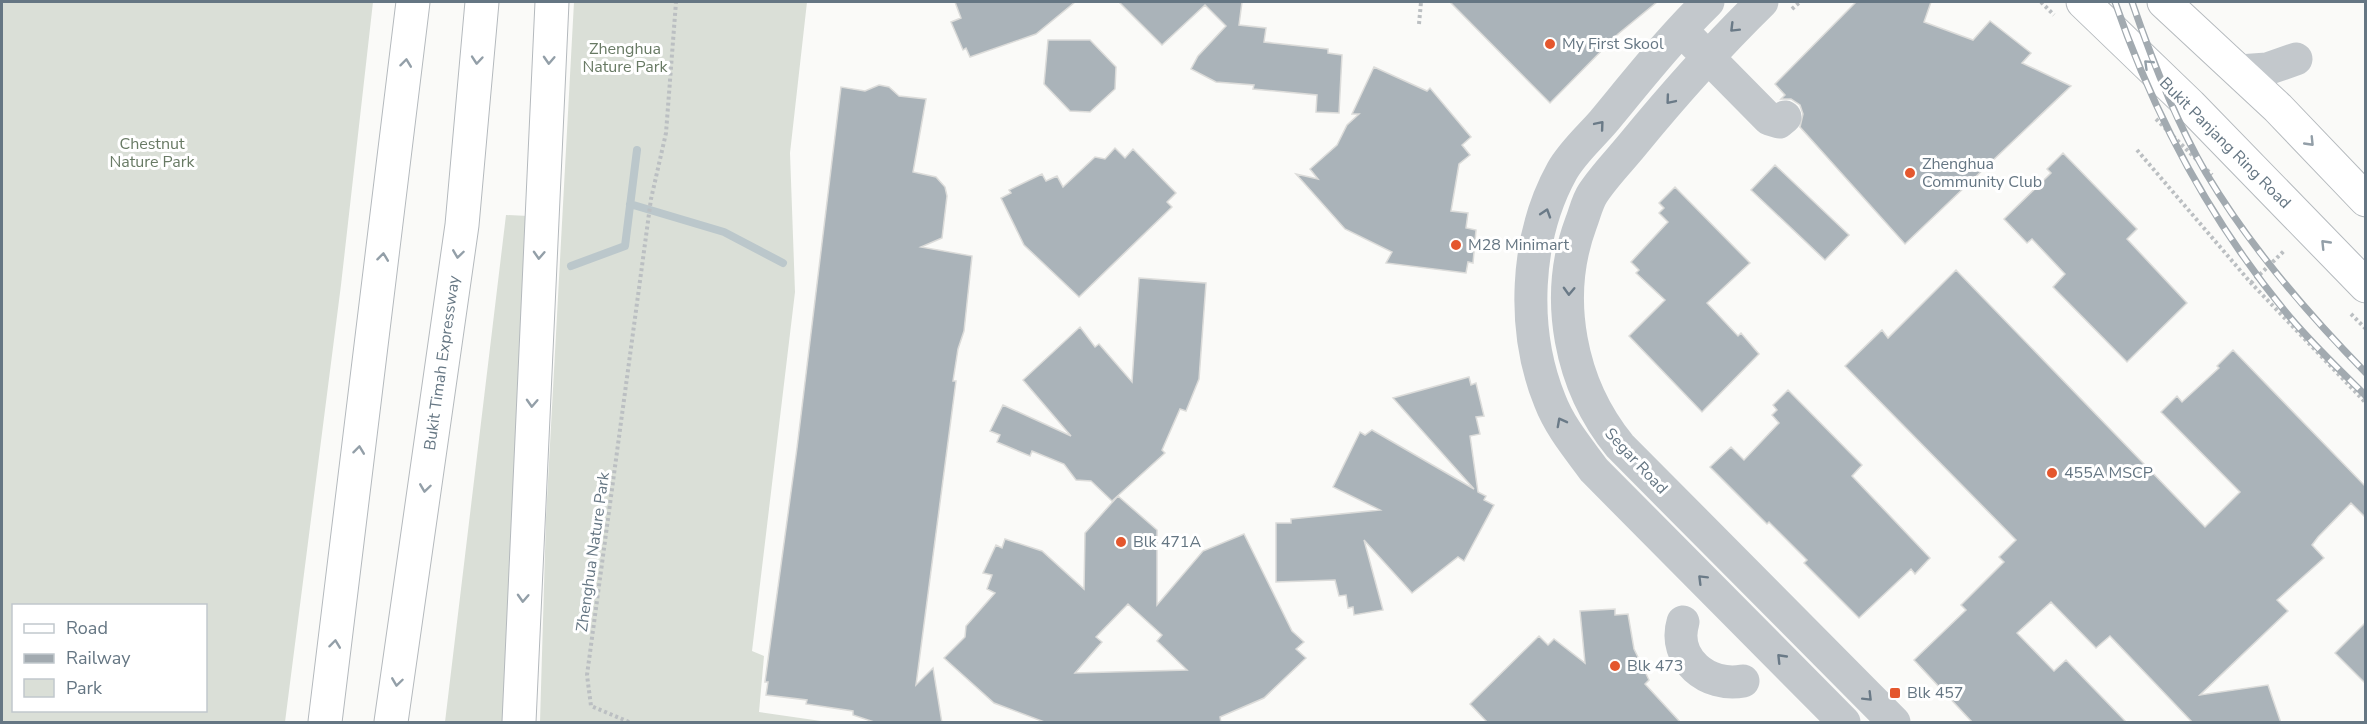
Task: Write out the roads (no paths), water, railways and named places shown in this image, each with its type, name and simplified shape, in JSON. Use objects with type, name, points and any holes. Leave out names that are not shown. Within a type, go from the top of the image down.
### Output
[{"type":"main road","points":[[325,723],[413,2]]},
{"type":"main road","name":"Bukit Timah Expressway","points":[[391,723],[462,225],[482,2]]},
{"type":"main road","points":[[519,723],[552,2]]},
{"type":"main road","name":"Bukit Panjang Ring Road","points":[[2083,2],[2190,105],[2366,286]]},
{"type":"main road","points":[[2164,2],[2278,108],[2366,200]]},
{"type":"street","points":[[1708,2],[1680,30],[1562,170],[1538,234],[1533,261],[1531,307],[1535,351],[1550,401],[1568,436],[1594,470],[1844,723]]},
{"type":"street","name":"Segar Road","points":[[1774,8],[1707,56],[1592,194],[1576,237],[1570,272],[1568,317],[1574,356],[1585,392],[1604,426],[1620,446],[1894,723]]},
{"type":"street","points":[[1680,30],[1769,119],[1779,122],[1785,117]]},
{"type":"street","points":[[2239,71],[2267,69],[2296,59],[2282,83],[2278,108]]},
{"type":"street","points":[[1683,622],[1679,633],[1681,646],[1695,668],[1718,681],[1730,684],[1743,681]]},
{"type":"waterway","points":[[571,266],[625,246],[637,150]]},
{"type":"waterway","points":[[630,204],[724,232],[783,263]]},
{"type":"railway","points":[[2115,2],[2130,44],[2166,125],[2207,201],[2231,239],[2294,321],[2366,396]]},
{"type":"railway","points":[[2132,2],[2174,111],[2206,173],[2223,200],[2280,278],[2366,373]]},
{"type":"place","name":"My First Skool","points":[[1550,44]]},
{"type":"place","name":"Zhenghua Community Club","points":[[1910,173]]},
{"type":"place","name":"M28 Minimart","points":[[1456,245]]},
{"type":"place","name":"455A MSCP","points":[[2052,473]]},
{"type":"place","name":"Blk 471A","points":[[1121,542]]},
{"type":"place","name":"Blk 473","points":[[1615,666]]},
{"type":"place","name":"Blk 457","points":[[1895,693]]},
{"type":"park label","name":"Zhenghua Nature Park","points":[[625,58]]},
{"type":"park label","name":"Chestnut Nature Park","points":[[152,153]]}]
